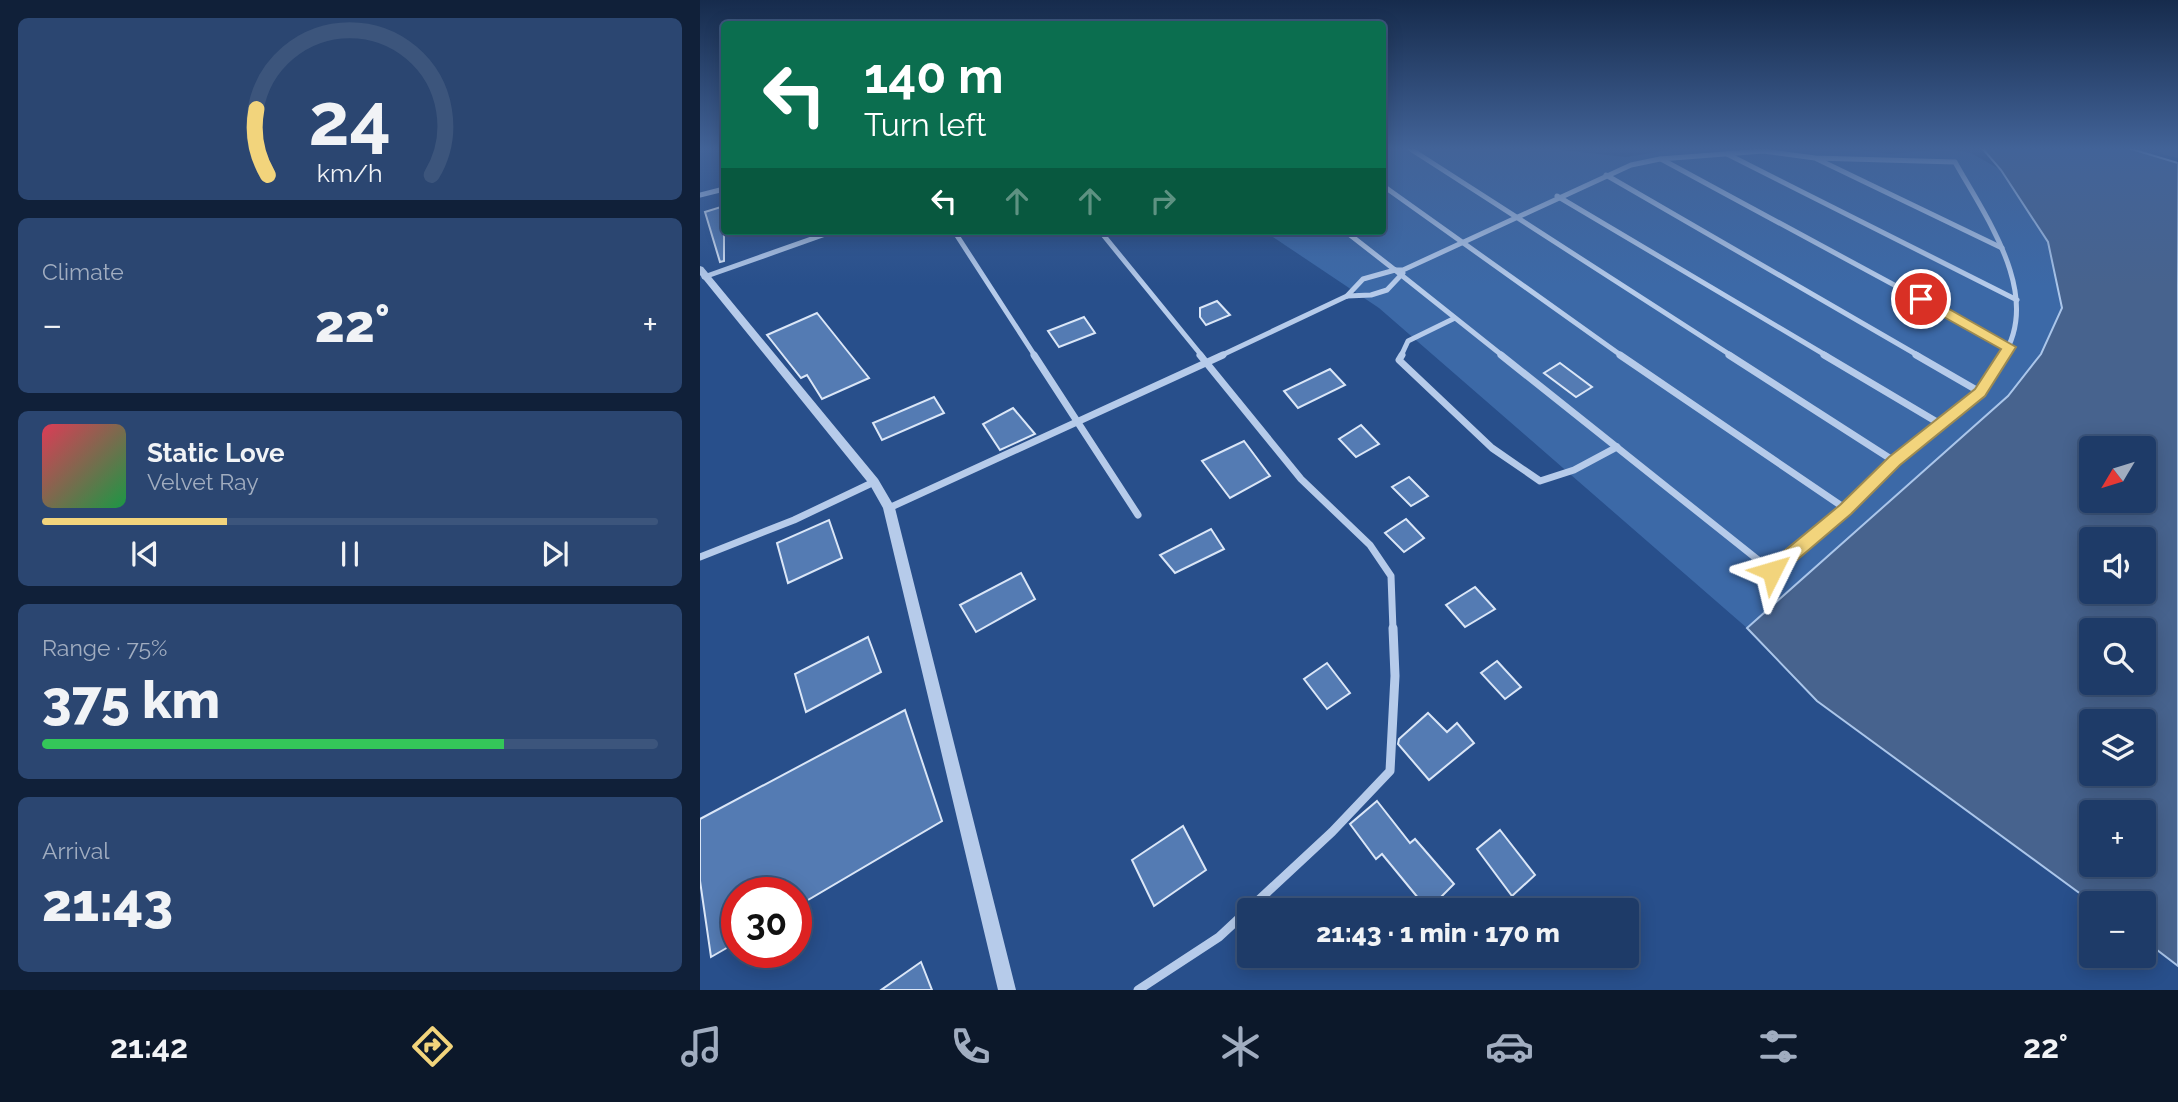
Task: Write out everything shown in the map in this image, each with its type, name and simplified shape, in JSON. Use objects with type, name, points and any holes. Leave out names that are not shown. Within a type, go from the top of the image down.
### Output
[{"type":"street","points":[[1395,194],[1846,509]]},
{"type":"street","points":[[1480,194],[1894,461]]},
{"type":"street","points":[[1347,296],[1354,284],[1388,270],[1400,272],[1561,194]]},
{"type":"street","points":[[1639,194],[1980,392]]},
{"type":"street","points":[[1725,194],[2009,347]]},
{"type":"street","points":[[1806,194],[2017,300]]},
{"type":"street","points":[[1890,194],[2002,248]]},
{"type":"street","points":[[1350,235],[1772,571],[1846,509],[1894,461],[1980,392],[2009,347],[2017,300],[2002,248],[1973,194]]},
{"type":"street","points":[[1557,196],[1942,425]]},
{"type":"street","points":[[822,235],[702,273],[874,482],[889,508],[1007,990]]},
{"type":"street","points":[[957,235],[1138,516]]},
{"type":"street","points":[[1103,235],[1209,362],[1301,480],[1370,545],[1391,576],[1395,676],[1390,771],[1332,832],[1219,937],[1138,990]]},
{"type":"street","points":[[889,508],[1077,424],[1347,296],[1368,296],[1395,284],[1400,272]]},
{"type":"street","points":[[1455,318],[1408,341],[1399,360],[1492,448],[1540,481],[1574,470],[1617,447]]},
{"type":"street","points":[[700,557],[794,520],[874,482]]},
{"type":"shaded area","points":[[1386,194],[2017,194],[2048,242],[2062,308],[2041,354],[2008,396],[1747,628],[1379,308],[1270,235],[1386,235]]},
{"type":"shaded area","points":[[2017,194],[2178,194],[2178,966],[2156,949],[2156,891],[2079,893],[1817,701],[1747,628],[2008,396],[2041,354],[2062,308],[2048,242]]},
{"type":"building","points":[[721,207],[724,261],[720,262],[705,212]]},
{"type":"building","points":[[1217,301],[1230,315],[1206,325],[1200,317],[1200,308]]},
{"type":"building","points":[[817,313],[869,378],[822,399],[807,375],[801,378],[767,335]]},
{"type":"building","points":[[1084,317],[1095,333],[1059,347],[1048,331]]},
{"type":"building","points":[[1560,363],[1592,387],[1576,397],[1544,373]]},
{"type":"building","points":[[1330,369],[1345,385],[1298,408],[1284,391]]},
{"type":"building","points":[[934,397],[944,413],[882,440],[873,423]]},
{"type":"building","points":[[1013,408],[1035,434],[1000,450],[983,424]]},
{"type":"building","points":[[1361,425],[1379,444],[1356,457],[1339,439]]},
{"type":"building","points":[[1244,441],[1270,476],[1230,498],[1202,461]]},
{"type":"building","points":[[1409,477],[1428,496],[1411,506],[1392,487]]},
{"type":"building","points":[[1406,519],[1424,538],[1404,552],[1385,533]]},
{"type":"building","points":[[829,520],[842,558],[788,583],[777,543]]},
{"type":"building","points":[[1211,529],[1224,549],[1175,573],[1160,555]]},
{"type":"building","points":[[1021,573],[1035,599],[976,632],[960,605]]},
{"type":"building","points":[[1475,587],[1495,609],[1465,627],[1446,605]]},
{"type":"building","points":[[868,637],[881,672],[806,712],[795,674]]},
{"type":"building","points":[[1497,661],[1521,687],[1505,699],[1481,673]]},
{"type":"building","points":[[1327,663],[1350,693],[1327,709],[1304,679]]},
{"type":"building","points":[[905,710],[942,821],[812,898],[812,877],[721,877],[721,951],[711,957],[700,881],[700,819]]},
{"type":"building","points":[[1428,713],[1447,732],[1457,723],[1474,743],[1429,780],[1398,744],[1399,739]]},
{"type":"building","points":[[1377,801],[1410,843],[1415,839],[1454,884],[1440,898],[1418,898],[1382,854],[1376,859],[1350,824]]},
{"type":"building","points":[[1183,826],[1206,870],[1154,906],[1132,860]]},
{"type":"building","points":[[1500,830],[1535,875],[1512,896],[1477,849]]},
{"type":"building","points":[[921,962],[932,990],[881,990]]},
{"type":"route","points":[[1772,571],[1846,509],[1894,461],[1980,392],[2009,347],[1921,299]]}]
